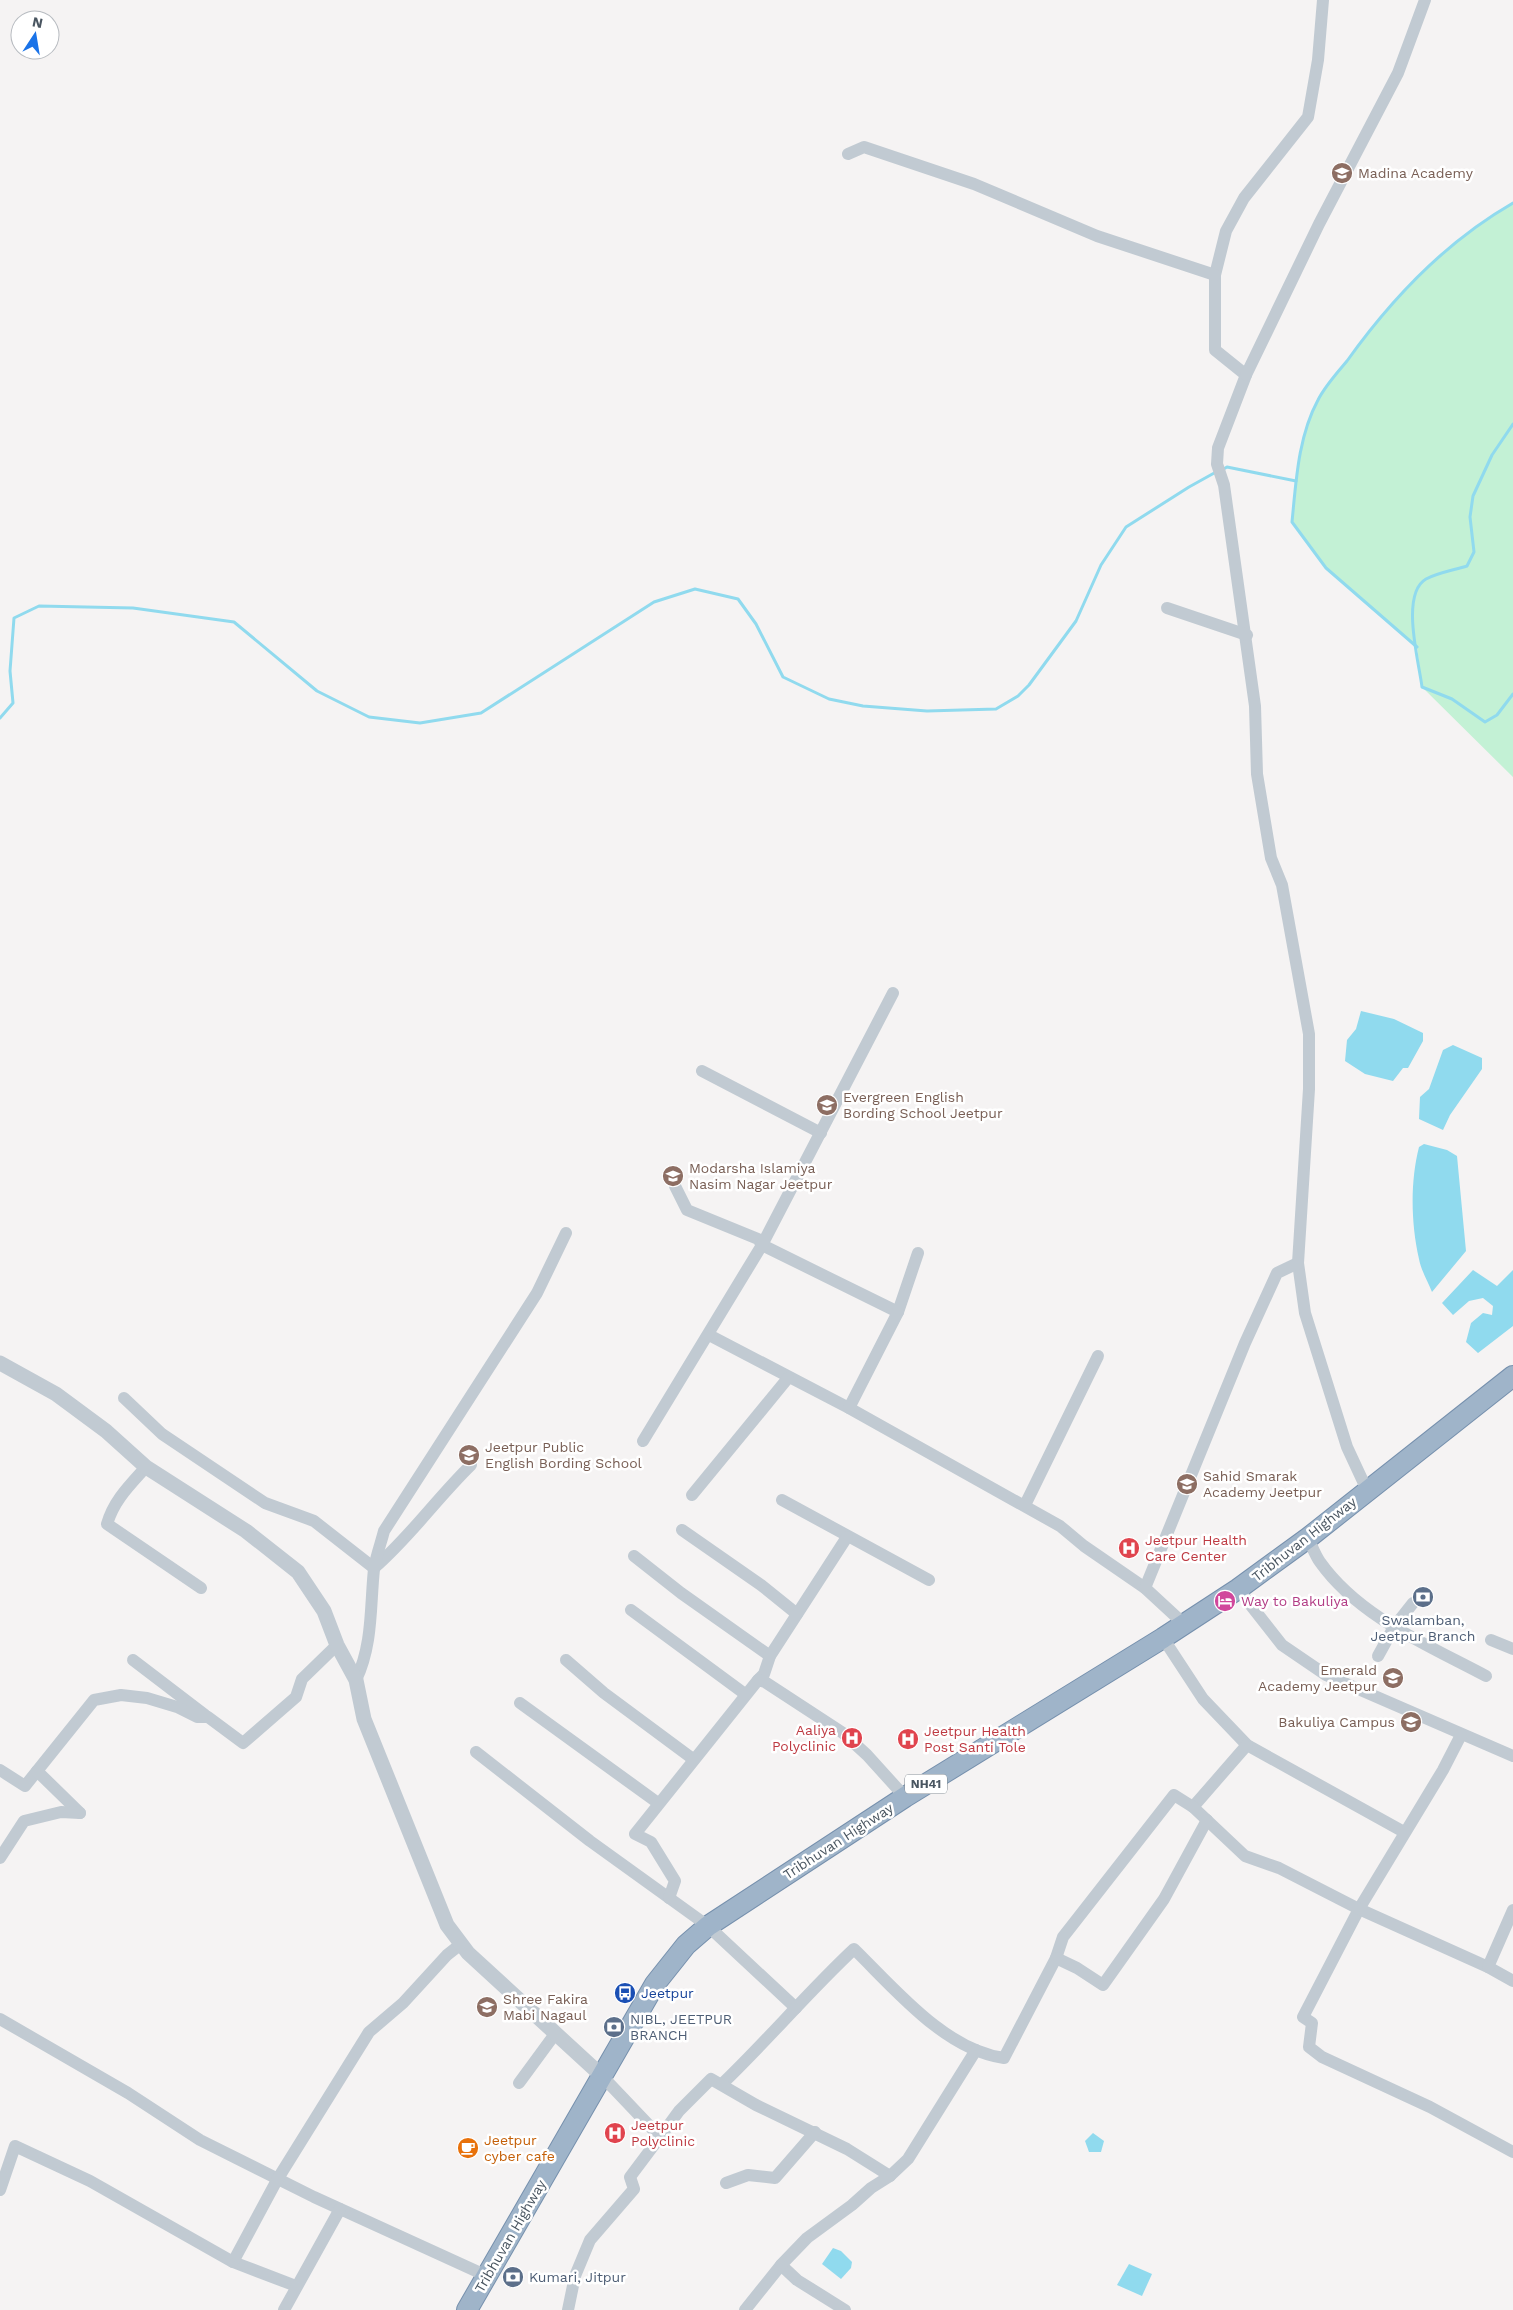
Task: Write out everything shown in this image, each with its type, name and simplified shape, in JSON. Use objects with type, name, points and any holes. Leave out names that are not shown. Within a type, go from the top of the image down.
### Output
[{"type":"highway","name":"Tribhuvan Highway","points":[[467,2310],[655,1984],[686,1945],[708,1926],[905,1797],[1163,1638],[1238,1589],[1308,1538],[1513,1376]]},
{"type":"street","points":[[1246,375],[1215,350],[1215,275],[1226,231],[1244,198],[1308,117],[1318,60],[1323,0]]},
{"type":"street","points":[[1367,1490],[1347,1447],[1305,1313],[1298,1263],[1309,1089],[1309,1034],[1282,885],[1271,858],[1257,774],[1255,706],[1247,635],[1224,485],[1217,464],[1218,448],[1246,375],[1319,224],[1398,73],[1425,0]]},
{"type":"street","points":[[848,154],[864,147],[974,184],[1097,236],[1215,275]]},
{"type":"street","points":[[1167,608],[1247,635]]},
{"type":"street","points":[[643,1441],[762,1245],[893,993]]},
{"type":"street","points":[[702,1071],[821,1133]]},
{"type":"street","points":[[675,1186],[687,1210],[758,1239],[762,1245],[898,1312]]},
{"type":"street","points":[[356,1680],[364,1662],[368,1641],[374,1568],[384,1531],[537,1293],[566,1233]]},
{"type":"street","points":[[849,1408],[898,1312],[918,1253]]},
{"type":"street","points":[[1144,1588],[1245,1343],[1277,1273],[1298,1263]]},
{"type":"street","points":[[709,1335],[788,1378],[849,1408],[1060,1526],[1084,1546],[1144,1588],[1184,1624]]},
{"type":"street","points":[[1025,1505],[1098,1356]]},
{"type":"street","points":[[0,1363],[56,1394],[106,1431],[146,1467],[246,1531],[298,1572],[324,1611],[337,1645],[356,1680],[364,1718],[447,1925],[462,1944],[555,2034],[602,2076],[660,2137]]},
{"type":"street","points":[[692,1496],[788,1378]]},
{"type":"street","points":[[124,1398],[170,1440],[265,1503],[314,1521],[374,1568]]},
{"type":"street","points":[[374,1568],[411,1532],[450,1485],[471,1465]]},
{"type":"street","points":[[146,1467],[122,1493],[111,1510],[107,1524],[201,1588]]},
{"type":"street","points":[[782,1500],[929,1580]]},
{"type":"street","points":[[682,1530],[761,1585],[797,1614]]},
{"type":"street","points":[[669,1898],[675,1882],[651,1842],[635,1834],[745,1694],[764,1674],[770,1656],[847,1537]]},
{"type":"street","points":[[1308,1538],[1319,1561],[1344,1590],[1394,1627],[1486,1676]]},
{"type":"street","points":[[634,1556],[681,1593],[770,1656]]},
{"type":"street","points":[[1238,1589],[1282,1645],[1326,1675],[1513,1756]]},
{"type":"street","points":[[1378,1656],[1394,1627],[1413,1603]]},
{"type":"street","points":[[631,1610],[745,1694]]},
{"type":"street","points":[[1163,1638],[1203,1699],[1247,1745],[1404,1832]]},
{"type":"street","points":[[1491,1640],[1513,1649]]},
{"type":"street","points":[[133,1660],[243,1743],[296,1697],[302,1679],[337,1645]]},
{"type":"street","points":[[566,1660],[604,1694],[693,1759]]},
{"type":"street","points":[[758,1680],[765,1682],[843,1733],[866,1754],[905,1797]]},
{"type":"street","points":[[0,1770],[25,1786],[94,1700],[121,1695],[147,1698],[177,1707],[197,1717],[208,1717]]},
{"type":"street","points":[[520,1703],[658,1803]]},
{"type":"street","points":[[1461,1735],[1443,1770],[1404,1832],[1360,1909],[1303,2017],[1312,2023],[1309,2047],[1322,2056],[1430,2107],[1513,2152]]},
{"type":"street","points":[[1193,1807],[1247,1745]]},
{"type":"street","points":[[476,1752],[590,1841],[708,1926],[796,2008]]},
{"type":"street","points":[[0,1858],[24,1821],[61,1812],[80,1813],[37,1771]]},
{"type":"street","points":[[722,2084],[854,1949],[944,2033],[988,2056],[1004,2058],[1056,1958],[1063,1937],[1174,1795],[1193,1807],[1245,1856],[1279,1868],[1360,1909],[1488,1967],[1513,1981]]},
{"type":"street","points":[[1056,1958],[1077,1968],[1103,1985],[1164,1899],[1207,1820]]},
{"type":"street","points":[[1488,1967],[1513,1910]]},
{"type":"street","points":[[234,2262],[277,2180],[369,2032],[403,2003],[447,1954],[462,1944]]},
{"type":"street","points":[[0,2019],[128,2092],[200,2140],[277,2180],[487,2276]]},
{"type":"street","points":[[519,2083],[555,2034]]},
{"type":"street","points":[[745,2310],[781,2264],[807,2238],[852,2206],[871,2188],[890,2176],[911,2155],[976,2050]]},
{"type":"street","points":[[568,2310],[575,2276],[590,2240],[634,2189],[630,2177],[679,2111],[711,2079],[756,2105],[815,2132],[872,2163],[890,2176]]},
{"type":"street","points":[[726,2183],[748,2175],[775,2178],[815,2132]]},
{"type":"street","points":[[0,2190],[16,2146],[90,2181],[234,2262],[296,2286]]},
{"type":"street","points":[[284,2310],[340,2208]]},
{"type":"street","points":[[781,2264],[797,2280],[845,2310]]},
{"type":"green space","points":[[1513,203],[1513,777],[1422,687],[1417,647],[1326,568],[1292,522],[1302,444],[1311,414],[1324,390],[1382,315],[1422,273],[1465,235]]},
{"type":"water","points":[[1361,1011],[1394,1019],[1423,1033],[1423,1041],[1408,1068],[1403,1068],[1393,1081],[1365,1074],[1345,1061],[1347,1040],[1356,1029]]},
{"type":"water","points":[[1453,1045],[1482,1058],[1482,1069],[1450,1115],[1443,1130],[1419,1119],[1420,1097],[1429,1089],[1443,1050]]},
{"type":"water","points":[[1424,1144],[1447,1150],[1457,1156],[1466,1251],[1432,1292],[1420,1263],[1413,1217],[1416,1160],[1419,1147]]},
{"type":"water","points":[[1473,1270],[1497,1286],[1513,1270],[1513,1326],[1478,1353],[1466,1342],[1471,1323],[1483,1313],[1492,1315],[1493,1306],[1483,1298],[1469,1301],[1453,1315],[1442,1303]]},
{"type":"water","points":[[1093,2133],[1104,2141],[1101,2152],[1089,2152],[1085,2141]]},
{"type":"water","points":[[833,2248],[841,2251],[852,2262],[851,2268],[841,2279],[822,2264]]},
{"type":"water","points":[[1129,2264],[1152,2274],[1142,2296],[1117,2285]]},
{"type":"waterway","points":[[1417,647],[1326,568],[1292,522],[1302,444],[1311,414],[1321,395],[1382,315],[1421,273],[1442,254],[1488,218],[1513,203]]},
{"type":"waterway","points":[[1513,424],[1492,455],[1473,496],[1470,517],[1474,552],[1467,566],[1426,579],[1418,587],[1414,599],[1413,613],[1415,646],[1422,687],[1452,699],[1485,722],[1497,715],[1513,694]]},
{"type":"waterway","points":[[1222,470],[1227,467],[1296,481]]},
{"type":"waterway","points":[[0,718],[13,703],[10,671],[14,618],[39,606],[133,608],[234,622],[317,691],[369,717],[420,723],[481,713],[654,602],[695,589],[738,599],[756,624],[783,677],[829,699],[863,706],[927,711],[996,709],[1018,696],[1029,685],[1076,621],[1101,565],[1126,527],[1216,472]]},
{"type":"place","name":"Madina Academy","points":[[1342,173]]},
{"type":"place","name":"Evergreen English Bording School Jeetpur","points":[[827,1105]]},
{"type":"place","name":"Modarsha Islamiya Nasim Nagar Jeetpur","points":[[673,1176]]},
{"type":"place","name":"Jeetpur Public English Bording School","points":[[469,1455]]},
{"type":"place","name":"Sahid Smarak Academy Jeetpur","points":[[1187,1484]]},
{"type":"place","name":"Jeetpur Health Care Center","points":[[1129,1548]]},
{"type":"place","name":"Swalamban, Jeetpur Branch","points":[[1423,1597]]},
{"type":"place","name":"Way to Bakuliya","points":[[1225,1601]]},
{"type":"place","name":"Emerald Academy Jeetpur","points":[[1393,1678]]},
{"type":"place","name":"Bakuliya Campus","points":[[1411,1722]]},
{"type":"place","name":"Aaliya Polyclinic","points":[[852,1738]]},
{"type":"place","name":"Jeetpur Health Post Santi Tole","points":[[908,1739]]},
{"type":"place","name":"Jeetpur","points":[[625,1993]]},
{"type":"place","name":"Shree Fakira Mabi Nagaul","points":[[487,2007]]},
{"type":"place","name":"NIBL, JEETPUR BRANCH","points":[[614,2027]]},
{"type":"place","name":"Jeetpur Polyclinic","points":[[615,2133]]},
{"type":"place","name":"Jeetpur cyber cafe","points":[[468,2148]]},
{"type":"place","name":"Kumari, Jitpur","points":[[513,2277]]}]
